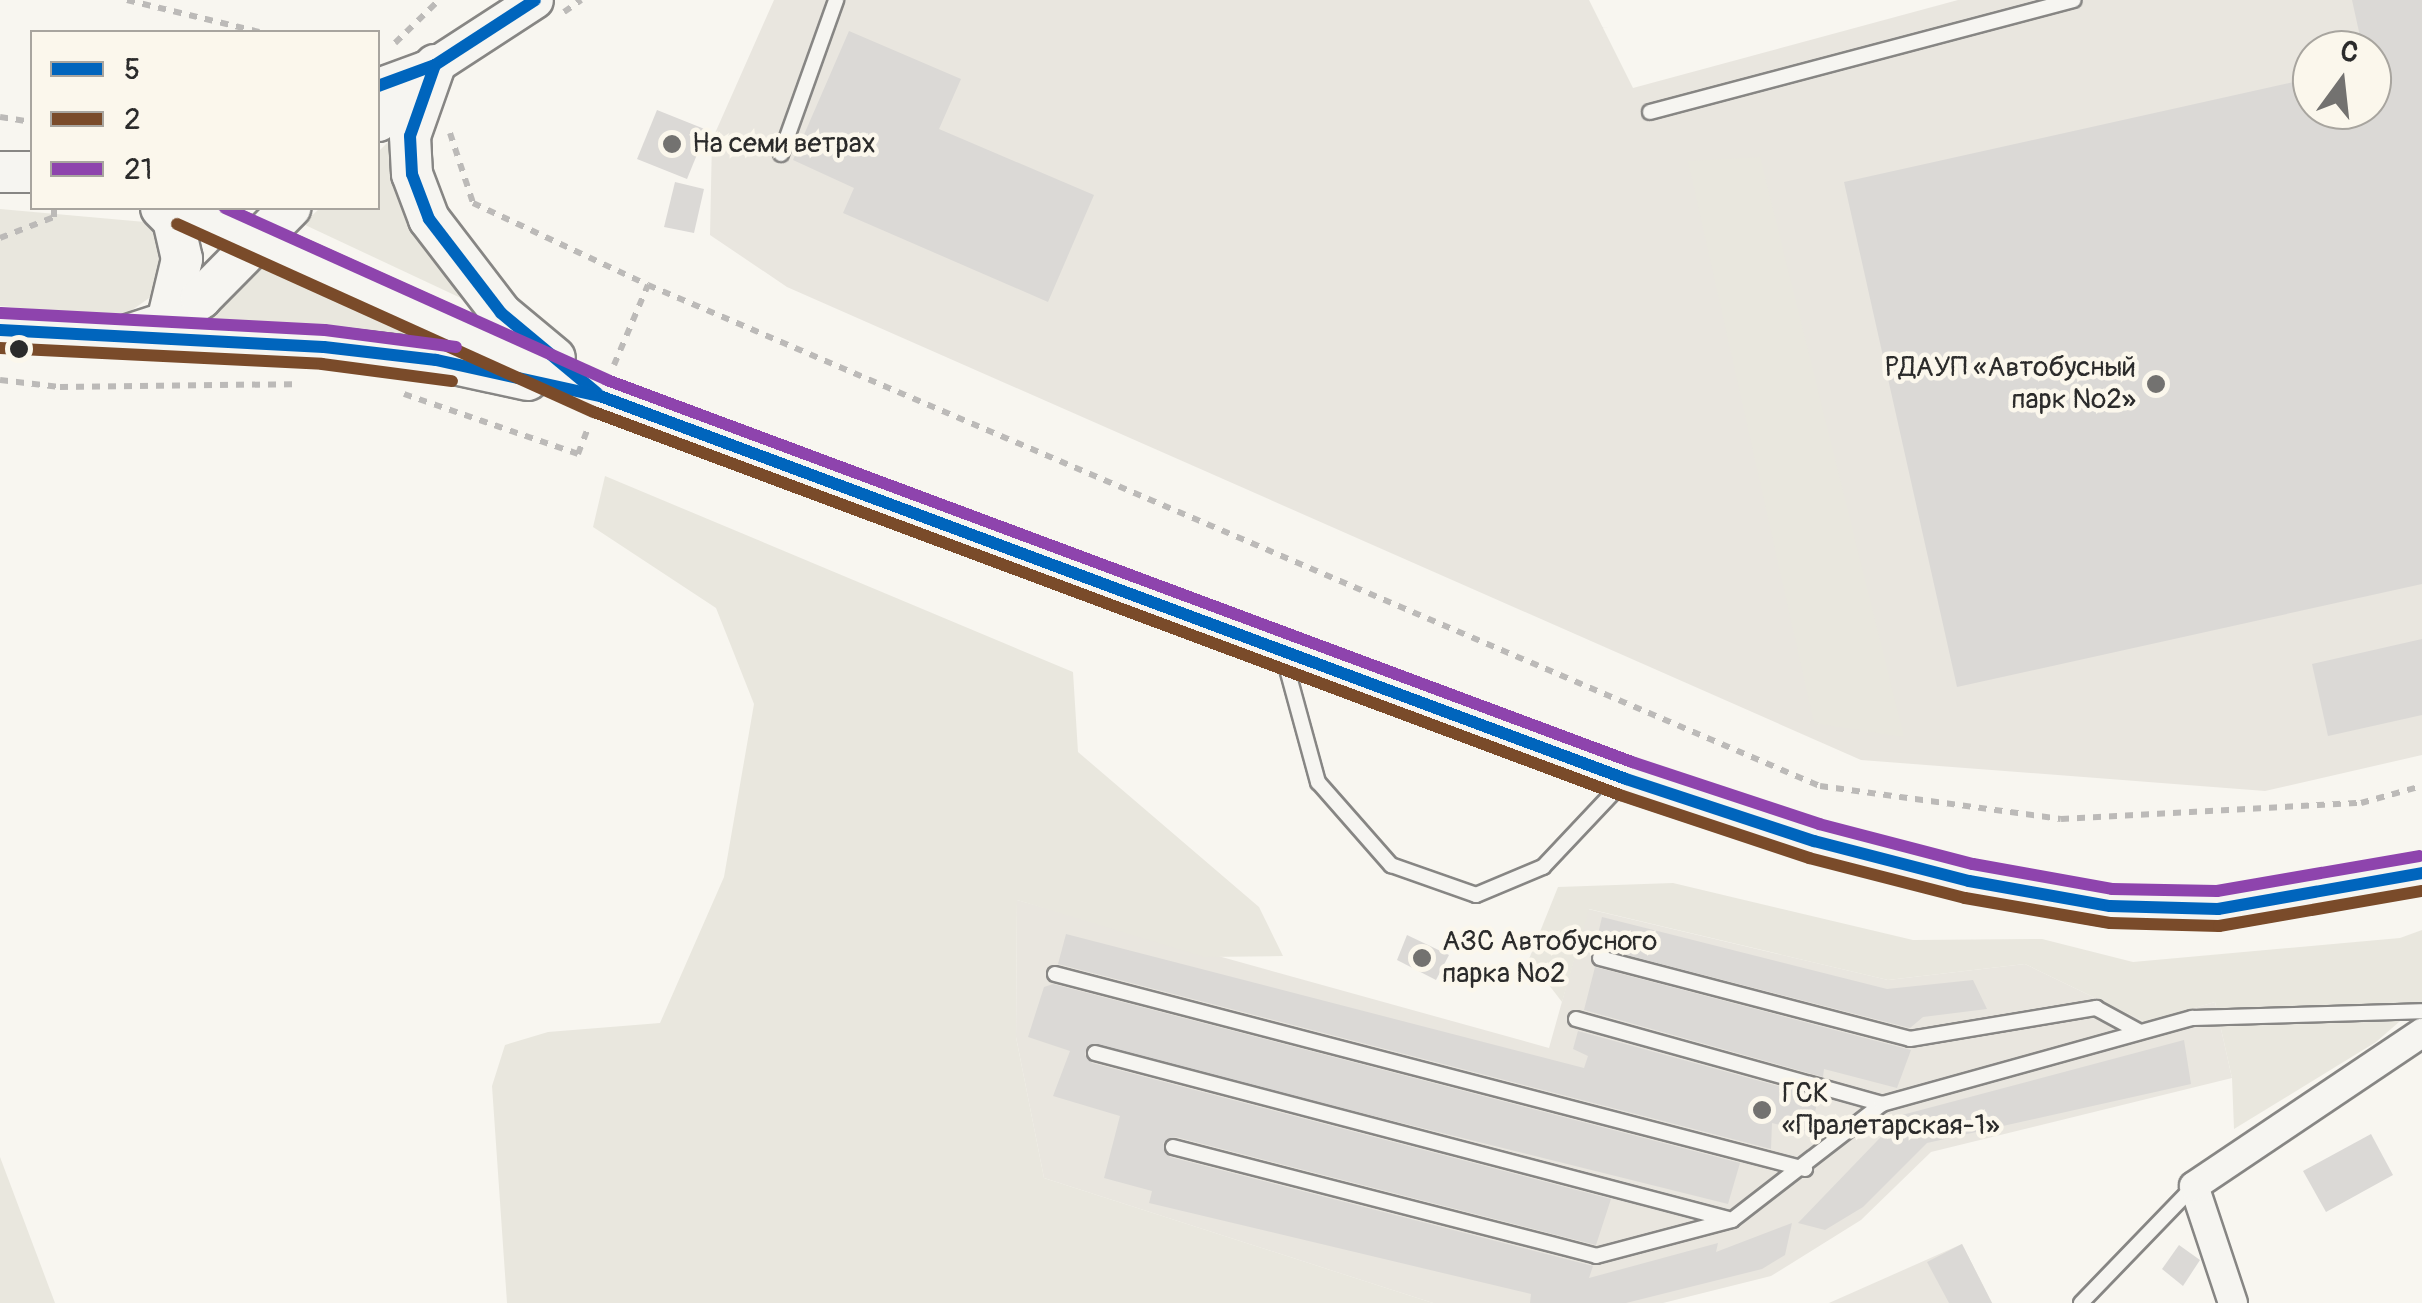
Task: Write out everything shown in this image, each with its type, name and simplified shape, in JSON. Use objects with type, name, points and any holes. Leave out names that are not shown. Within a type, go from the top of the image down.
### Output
[{"type":"main road","points":[[380,119],[435,64]]},
{"type":"main road","points":[[435,64],[410,136],[412,174],[429,219],[501,313],[600,396]]},
{"type":"main road","points":[[0,172],[30,172]]},
{"type":"main road","points":[[163,210],[172,220],[182,259],[167,322]]},
{"type":"main road","points":[[189,210],[260,237],[600,396],[1626,778],[1814,842],[1968,881],[2110,906],[2218,909],[2422,873]]},
{"type":"main road","points":[[122,337],[167,322],[201,298],[288,210]]},
{"type":"main road","points":[[0,330],[436,360],[600,396]]},
{"type":"street","points":[[380,85],[435,64],[536,0]]},
{"type":"street","points":[[2233,1303],[2194,1186],[2422,1033]]},
{"type":"lane","points":[[781,154],[836,0]]},
{"type":"lane","points":[[1650,112],[2073,0]]},
{"type":"lane","points":[[1282,648],[1318,782],[1391,865],[1476,895],[1543,867],[1626,778]]},
{"type":"lane","points":[[1600,958],[1910,1039],[2096,1008],[2140,1032]]},
{"type":"lane","points":[[1055,974],[1805,1169]]},
{"type":"lane","points":[[1173,1148],[1596,1256],[1732,1220],[1805,1169],[1882,1104],[2192,1018],[2422,1011]]},
{"type":"lane","points":[[1576,1020],[1882,1104]]},
{"type":"lane","points":[[1096,1053],[1732,1220]]},
{"type":"lane","points":[[2081,1303],[2194,1186]]},
{"type":"path","points":[[127,0],[252,30]]},
{"type":"path","points":[[435,64],[413,48],[388,50],[439,0]]},
{"type":"path","points":[[455,116],[448,129],[473,203],[648,285],[1820,786],[2062,819],[2362,803],[2422,786]]},
{"type":"path","points":[[0,117],[30,122]]},
{"type":"path","points":[[0,238],[54,217],[54,210]]},
{"type":"path","points":[[0,380],[60,387],[132,384]]},
{"type":"shaded area","points":[[774,0],[1589,0],[1633,88],[1958,0],[2422,0],[2422,755],[2265,791],[1861,760],[787,287],[710,235],[712,140]]},
{"type":"shaded area","points":[[392,138],[409,221],[463,299],[303,224],[318,210],[380,210],[380,150]]},
{"type":"shaded area","points":[[1760,157],[1904,737],[1814,723],[1688,161]]},
{"type":"shaded area","points":[[0,209],[145,222],[166,241],[159,291],[128,313],[111,316],[0,306]]},
{"type":"shaded area","points":[[266,265],[466,348],[386,332],[197,324]]},
{"type":"shaded area","points":[[605,476],[1073,672],[1078,752],[1259,907],[1283,956],[1205,957],[1017,900],[1016,1037],[1044,1178],[1433,1303],[507,1303],[492,1086],[505,1045],[548,1032],[660,1023],[724,877],[754,704],[716,608],[593,527]]},
{"type":"shaded area","points":[[1673,883],[1913,940],[2042,939],[2133,962],[2400,938],[2422,930],[2422,1002],[2376,1042],[2234,1129],[2232,1078],[2215,1002],[2145,1022],[2025,964],[1888,980],[1589,909],[1562,1002],[1529,959],[1558,887]]},
{"type":"shaded area","points":[[1017,900],[1549,1048],[1588,909],[1888,980],[2025,964],[2145,1022],[2215,1002],[2232,1078],[1931,1152],[1861,1220],[1771,1276],[1663,1303],[1433,1303],[1044,1178],[1016,1037]]},
{"type":"shaded area","points":[[0,1157],[55,1303],[0,1303]]},
{"type":"shaded area","points":[[1962,1244],[1992,1303],[1829,1303]]},
{"type":"building","name":"РДАУП «Автобусный парк №2»","points":[[2352,0],[2422,0],[2422,584],[1957,687],[1844,182],[2292,82],[2292,130],[2392,130],[2392,30],[2359,30]]},
{"type":"building","points":[[849,31],[961,79],[939,129],[1094,195],[1048,302],[843,213],[854,188],[793,160]]},
{"type":"building","name":"На семи ветрах","points":[[657,110],[707,130],[687,179],[637,159]]},
{"type":"building","points":[[675,182],[704,189],[694,233],[664,227]]},
{"type":"building","points":[[2422,639],[2422,715],[2328,736],[2312,664]]},
{"type":"building","points":[[1602,917],[1887,989],[1973,980],[1987,1009],[1923,1017],[1910,1028],[1595,947]]},
{"type":"building","points":[[1066,934],[1584,1068],[1588,1056],[1573,1049],[1578,1031],[1818,1097],[1811,1133],[1772,1123],[1771,1149],[1058,964]]},
{"type":"building","name":"АЗС Автобусного парка №2","points":[[1407,935],[1449,955],[1436,980],[1397,960]]},
{"type":"building","points":[[1595,967],[1911,1050],[1897,1088],[1824,1069],[1823,1077],[1584,1010]]},
{"type":"building","points":[[1053,984],[1740,1163],[1728,1204],[1088,1045],[1085,1055],[1092,1063],[1611,1199],[1596,1245],[1176,1137],[1163,1143],[1170,1157],[1593,1266],[1589,1278],[1718,1243],[1716,1252],[1792,1223],[1785,1255],[1762,1269],[1626,1303],[1530,1303],[1531,1294],[1149,1203],[1152,1191],[1104,1178],[1120,1116],[1053,1096],[1070,1051],[1028,1037],[1044,987]]},
{"type":"building","points":[[2184,1040],[2191,1084],[1927,1143],[1863,1207],[1825,1230],[1798,1223],[1902,1115]]},
{"type":"building","points":[[2371,1134],[2393,1175],[2326,1212],[2303,1171]]},
{"type":"building","points":[[1962,1244],[1992,1303],[1949,1303],[1927,1262]]},
{"type":"building","points":[[2179,1245],[2200,1260],[2183,1286],[2162,1269]]},
{"type":"transit line","name":"5","points":[[380,85],[435,65],[535,0]]},
{"type":"transit line","name":"5","points":[[435,65],[410,136],[412,174],[429,219],[501,313],[597,393]]},
{"type":"transit line","name":"21","points":[[229,210],[607,380],[1632,762],[1819,824],[1973,864],[2112,889],[2217,891],[2419,856]]},
{"type":"transit line","name":"2","points":[[177,224],[594,412],[1620,795],[1809,858],[1965,898],[2110,923],[2219,926],[2422,891]]},
{"type":"transit line","name":"21","points":[[1,313],[325,330],[456,347]]},
{"type":"transit line","name":"5","points":[[0,330],[324,347],[436,360],[600,396],[1626,779],[1814,841],[1969,881],[2110,906],[2218,909],[2422,873]]},
{"type":"transit line","name":"2","points":[[0,348],[322,364],[452,381]]},
{"type":"place","name":"На семи ветрах","points":[[672,144]]},
{"type":"place","name":"РДАУП «Автобусный парк №2»","points":[[2156,384]]},
{"type":"place","name":"АЗС Автобусного парка №2","points":[[1422,958]]},
{"type":"place","name":"ГСК «Пралетарская-1»","points":[[1762,1110]]}]
